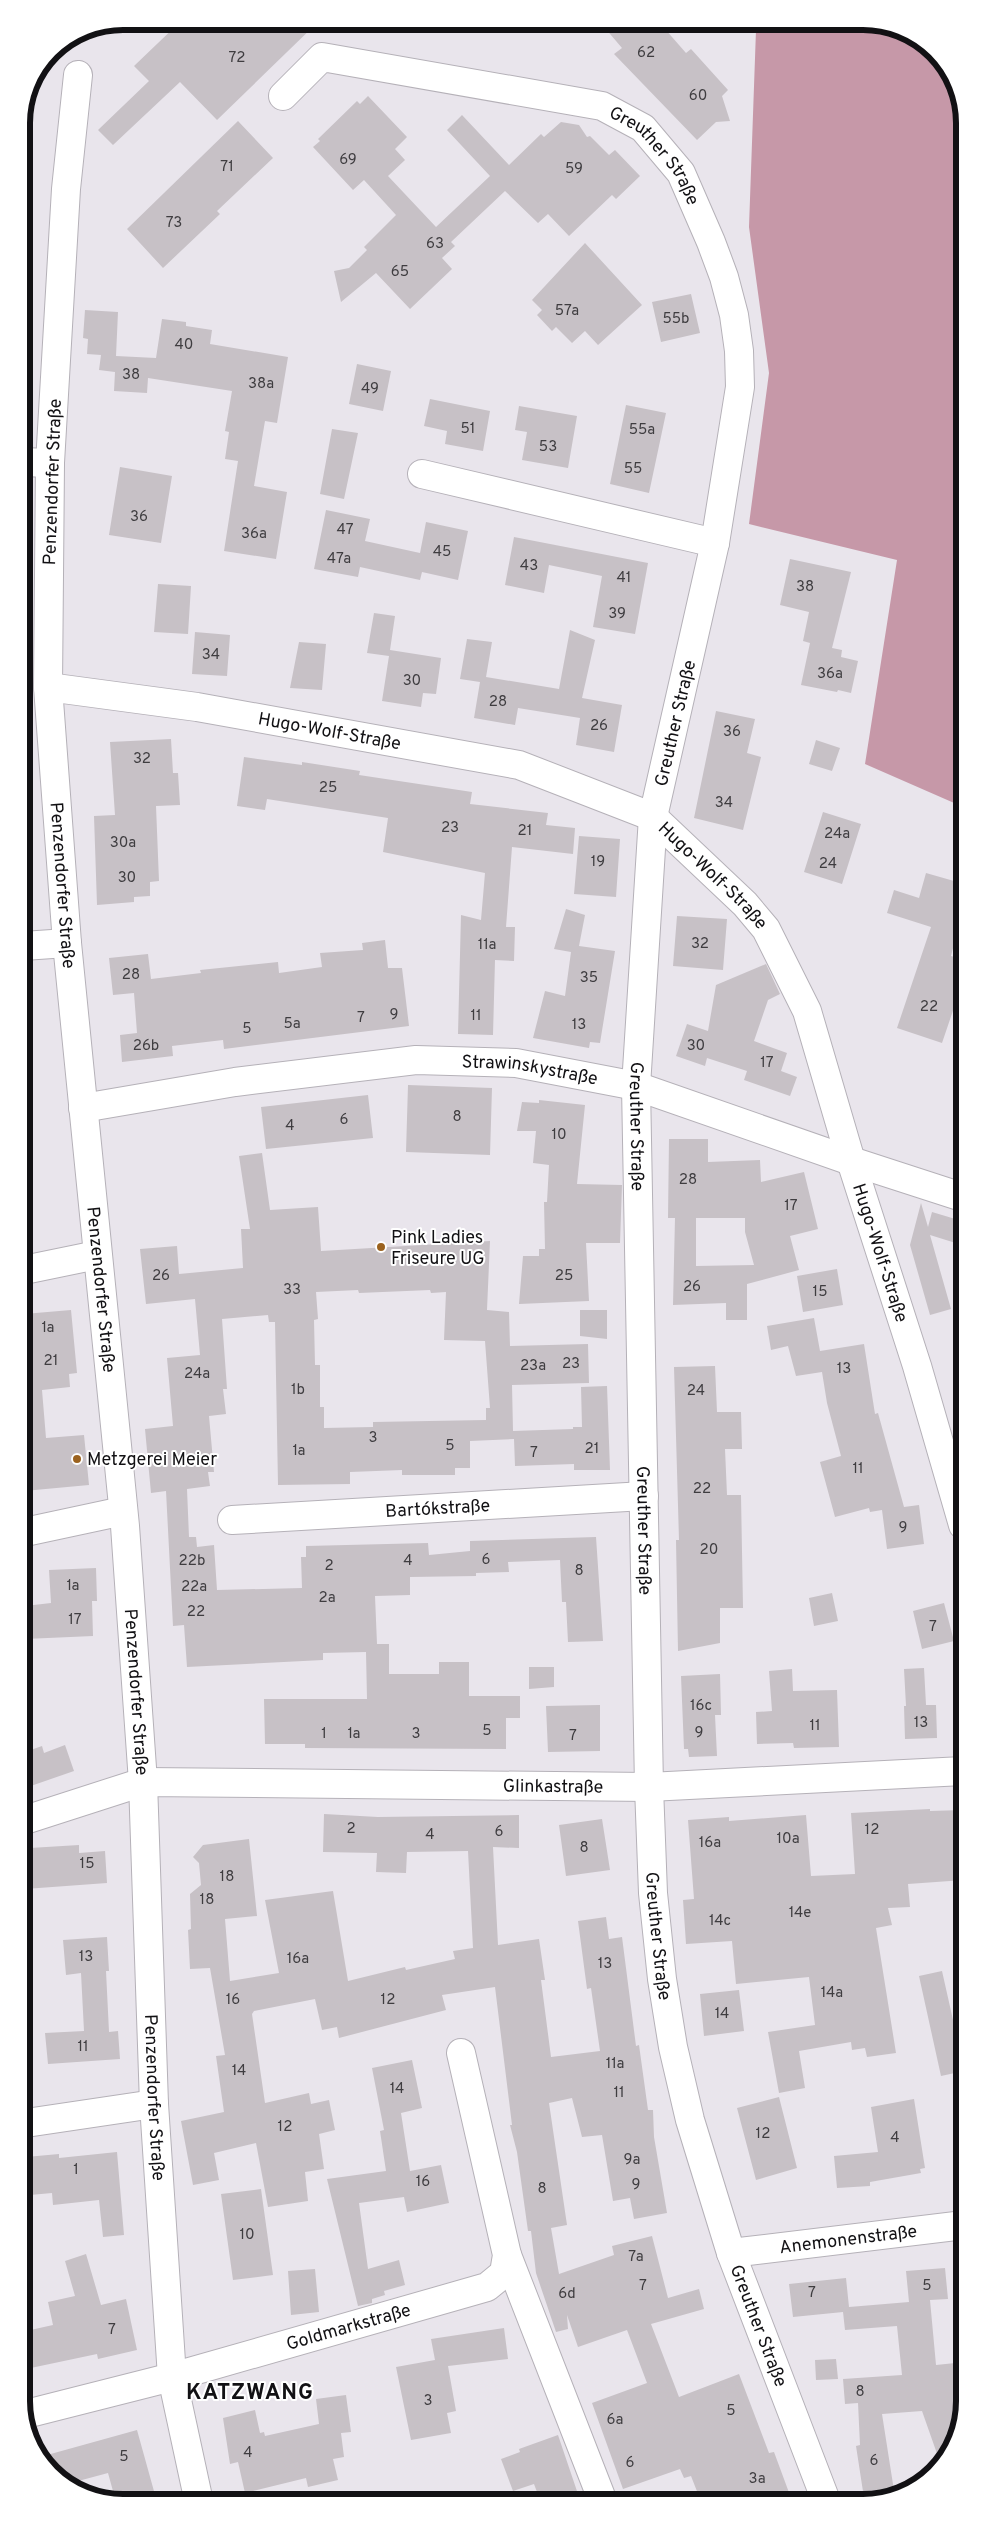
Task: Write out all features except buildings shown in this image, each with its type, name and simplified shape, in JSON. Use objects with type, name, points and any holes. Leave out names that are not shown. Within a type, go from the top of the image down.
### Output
[{"type":"street","name":"Greuther Straße","points":[[283,96],[322,57],[602,106],[643,128],[681,174],[711,242],[734,315],[739,351],[740,387],[715,543],[654,817],[636,1086],[649,1787],[653,1894],[662,1979],[672,2038],[690,2120],[730,2253],[822,2494]]},
{"type":"street","name":"Penzendorfer Straße","points":[[78,75],[66,190],[50,463],[48,687],[67,942],[123,1512],[143,1782],[154,2104],[172,2377],[197,2494]]},
{"type":"street","points":[[30,462],[50,463]]},
{"type":"street","points":[[422,474],[715,543]]},
{"type":"street","name":"Hugo-Wolf-Straße","points":[[48,687],[197,707],[520,765],[654,817],[744,904],[766,929],[807,1011],[851,1161],[917,1366],[956,1501]]},
{"type":"street","points":[[30,945],[67,942]]},
{"type":"street","name":"Strawinskystraße","points":[[83,1108],[235,1082],[416,1060],[516,1063],[636,1086],[851,1161],[956,1195]]},
{"type":"street","points":[[30,1269],[97,1255]]},
{"type":"street","name":"Bartókstraße","points":[[232,1520],[644,1496]]},
{"type":"street","points":[[30,1531],[123,1512]]},
{"type":"street","name":"Glinkastraße","points":[[30,1818],[143,1782],[649,1787],[956,1771]]},
{"type":"street","points":[[460,2053],[507,2255],[600,2494]]},
{"type":"street","points":[[30,2121],[154,2104]]},
{"type":"street","name":"Anemonenstraße","points":[[730,2253],[956,2226]]},
{"type":"street","name":"Goldmarkstraße","points":[[31,2413],[172,2377],[487,2287],[504,2273],[507,2255]]},
{"type":"shaded area","points":[[756,30],[869,30],[893,35],[920,49],[929,57],[944,76],[951,93],[956,117],[956,804],[865,764],[897,560],[749,524],[769,373],[749,227]]},
{"type":"place","name":"Pink Ladies Friseure UG","points":[[381,1247]]},
{"type":"place","name":"Metzgerei Meier","points":[[77,1459]]},
{"type":"district","name":"KATZWANG","points":[[250,2391]]}]
